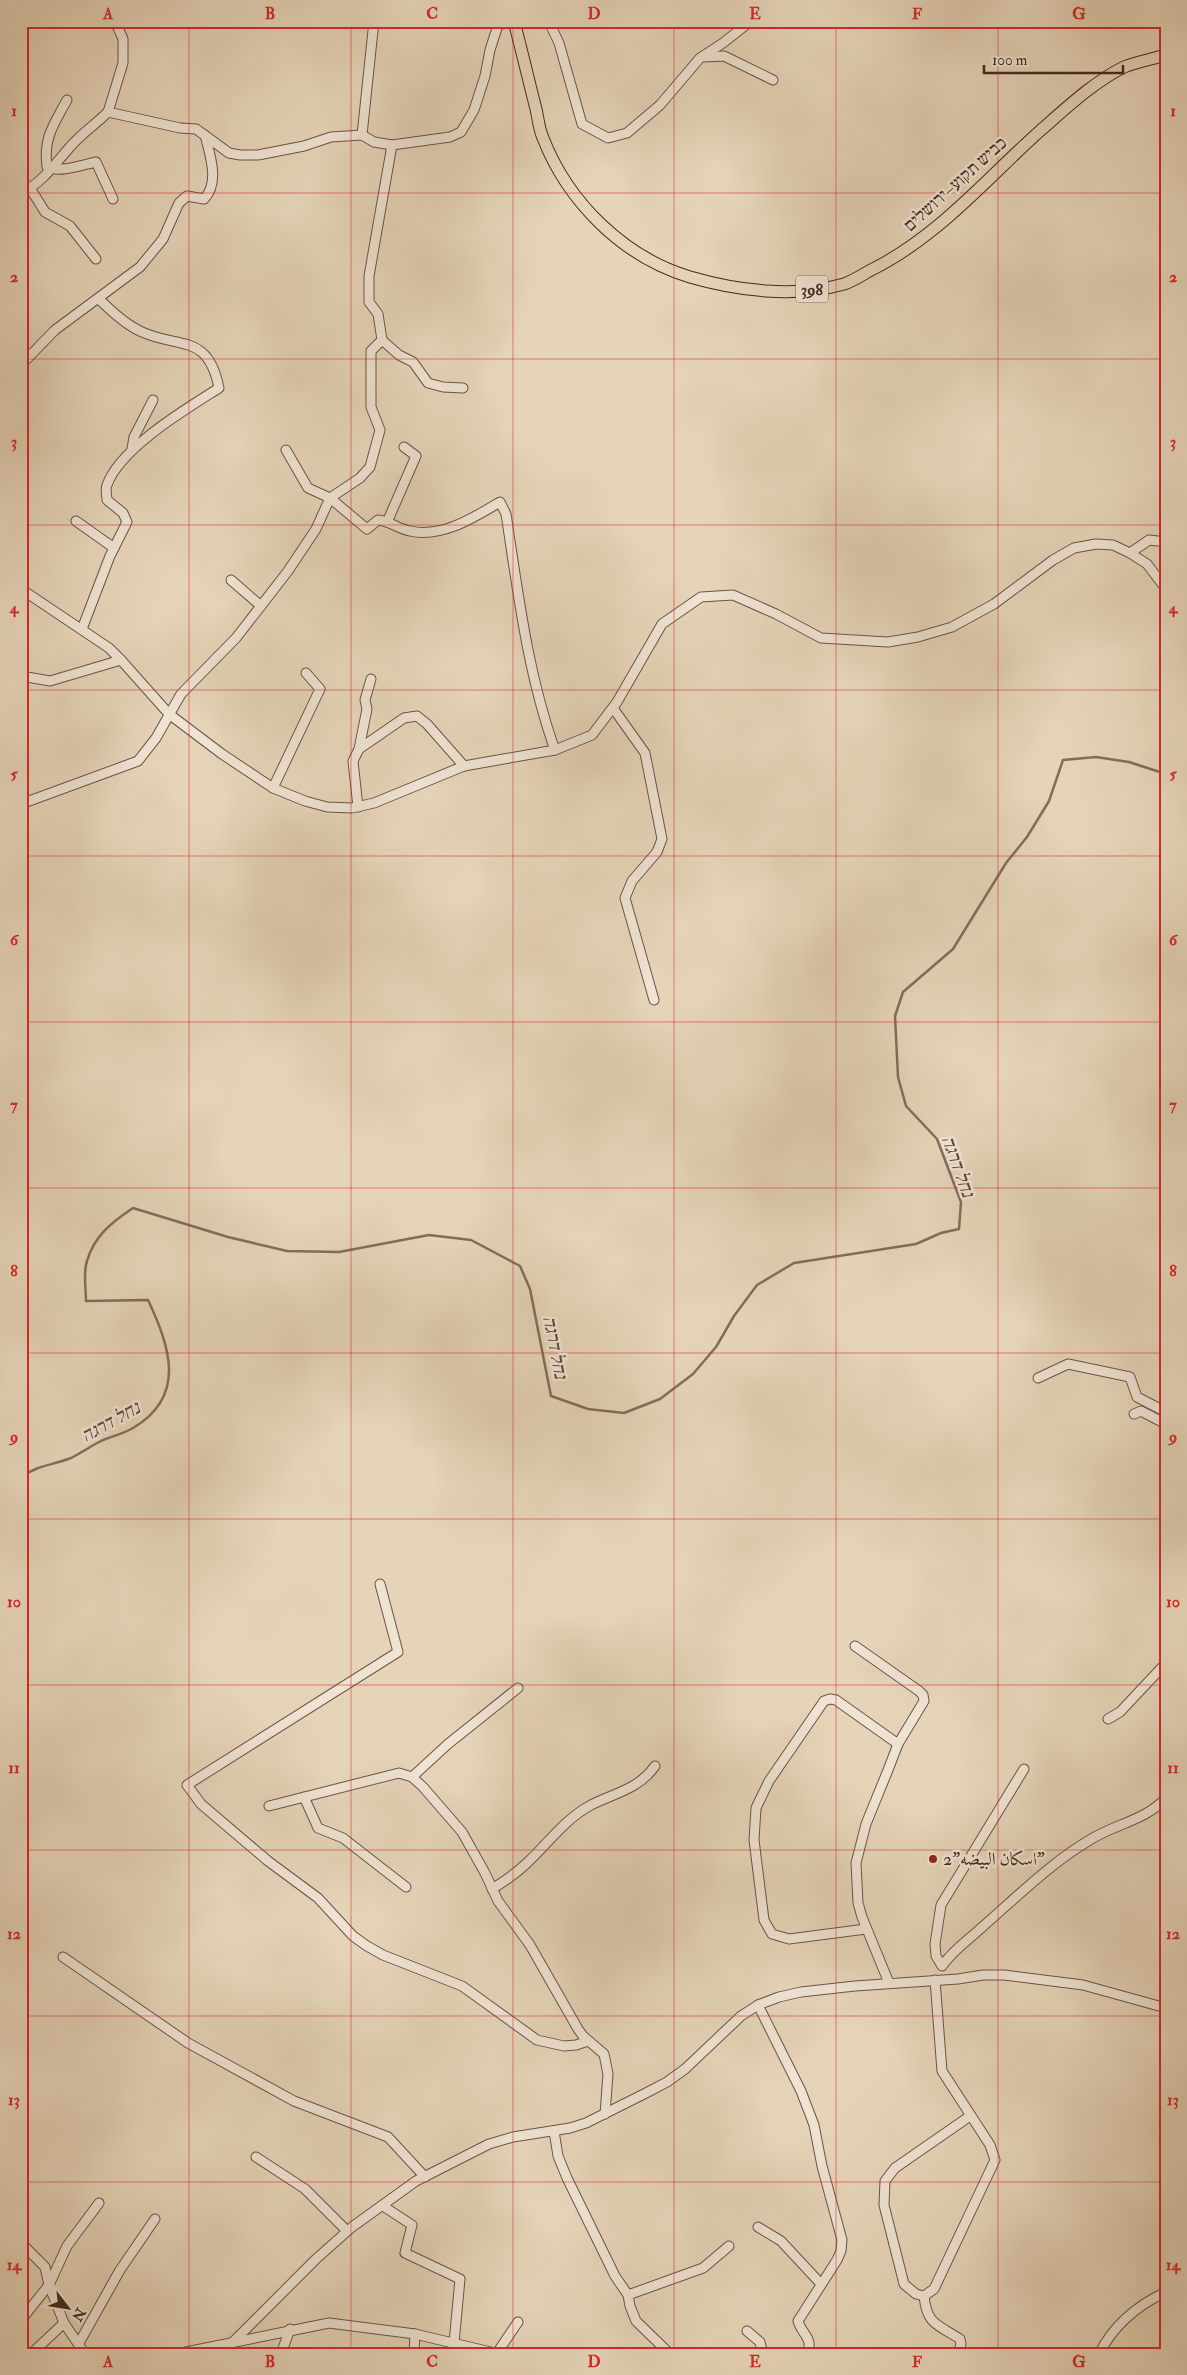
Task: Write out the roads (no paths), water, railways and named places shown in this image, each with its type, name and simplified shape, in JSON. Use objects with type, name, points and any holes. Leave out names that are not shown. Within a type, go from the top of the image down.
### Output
[{"type":"main road","name":"כביש תקוע–ירושלים","points":[[515,21],[543,138],[568,186],[600,224],[636,253],[675,272],[714,284],[764,290],[803,291],[845,284],[893,260],[957,210],[1015,154],[1078,98],[1124,68],[1166,55]]},
{"type":"street","points":[[21,193],[53,170],[70,147],[108,112],[123,63],[123,40],[115,21]]},
{"type":"street","points":[[362,135],[374,21]]},
{"type":"street","points":[[108,112],[180,128],[196,129],[229,153],[240,155],[258,155],[304,146],[331,137],[362,135],[374,142],[392,144],[450,137],[461,132],[474,110],[498,25],[515,21]]},
{"type":"street","points":[[541,21],[550,24],[559,43],[582,124],[608,138],[627,133],[653,110],[700,58],[747,24]]},
{"type":"street","points":[[700,58],[724,56],[773,80]]},
{"type":"street","points":[[67,100],[51,130],[45,150],[47,167],[53,170],[96,162],[113,199]]},
{"type":"street","points":[[21,365],[55,330],[99,300],[140,267],[163,239],[180,203],[187,196],[204,199],[208,195],[213,181],[205,135]]},
{"type":"street","points":[[392,144],[368,276],[370,302],[378,314],[382,340],[399,355],[413,362],[428,383],[444,387],[463,388]]},
{"type":"street","points":[[30,188],[45,212],[70,226],[96,259]]},
{"type":"street","points":[[82,629],[114,548],[127,522],[123,514],[107,500],[106,486],[132,449],[184,410],[218,388],[213,364],[192,346],[142,332],[99,300]]},
{"type":"street","points":[[21,804],[132,765],[138,761],[151,745],[181,694],[236,638],[288,572],[311,536],[330,498],[360,478],[370,467],[380,430],[371,407],[371,351],[382,340]]},
{"type":"street","points":[[132,449],[134,437],[152,400]]},
{"type":"street","points":[[388,520],[416,456],[404,447]]},
{"type":"street","points":[[286,450],[308,488],[330,498],[367,529],[378,520],[388,520],[404,530],[424,534],[466,522],[500,502],[506,514],[525,642],[555,750]]},
{"type":"street","points":[[76,521],[114,548]]},
{"type":"street","points":[[1130,552],[1149,540],[1166,542]]},
{"type":"street","points":[[21,589],[82,629],[122,660],[169,714],[222,754],[273,788],[305,801],[327,806],[358,807],[374,803],[464,766],[555,750],[592,735],[613,708],[662,624],[701,597],[733,595],[776,614],[821,638],[888,642],[918,637],[952,627],[994,604],[1053,560],[1074,548],[1096,544],[1113,545],[1130,552],[1147,564],[1166,589]]},
{"type":"street","points":[[231,580],[261,606]]},
{"type":"street","points":[[21,688],[24,679],[27,677],[50,681],[122,660]]},
{"type":"street","points":[[273,788],[320,689],[306,673]]},
{"type":"street","points":[[358,807],[352,761],[359,749],[366,709],[365,700],[371,678]]},
{"type":"street","points":[[613,708],[645,753],[662,839],[657,852],[632,881],[626,898],[654,1000]]},
{"type":"street","points":[[359,749],[404,718],[417,716],[427,724],[464,766]]},
{"type":"street","points":[[1038,1378],[1068,1364],[1130,1378],[1137,1397],[1166,1412]]},
{"type":"street","points":[[1134,1414],[1141,1412],[1166,1424]]},
{"type":"street","points":[[380,1584],[398,1652],[187,1785],[201,1804],[268,1861],[318,1898],[353,1936],[367,1946],[383,1955],[462,1986],[537,2040],[564,2046],[576,2046],[588,2041]]},
{"type":"street","points":[[855,1646],[923,1695],[924,1701],[898,1744],[866,1824],[856,1863],[858,1903],[866,1929],[889,1983]]},
{"type":"street","points":[[1108,1719],[1120,1712],[1166,1663]]},
{"type":"street","points":[[412,1777],[448,1744],[518,1688]]},
{"type":"street","points":[[866,1929],[788,1939],[772,1934],[764,1920],[754,1840],[756,1808],[768,1781],[824,1701],[836,1700],[898,1744]]},
{"type":"street","points":[[492,1889],[528,1862],[553,1835],[577,1814],[590,1806],[635,1786],[648,1776],[655,1766]]},
{"type":"street","points":[[1024,1769],[941,1905],[935,1944],[936,1956],[942,1966],[952,1952],[980,1930],[1038,1876],[1070,1852],[1101,1834],[1156,1809],[1166,1798]]},
{"type":"street","points":[[270,1806],[399,1772],[412,1777],[435,1798],[462,1832],[504,1911],[534,1952],[578,2029],[588,2041],[599,2048],[607,2063],[605,2114]]},
{"type":"street","points":[[304,1797],[318,1828],[343,1838],[406,1887]]},
{"type":"street","points":[[63,1957],[188,2043],[294,2101],[388,2137],[425,2177]]},
{"type":"street","points":[[221,2354],[347,2231],[416,2181],[489,2144],[512,2137],[554,2131],[586,2123],[605,2114],[667,2082],[702,2054],[741,2016],[758,2005],[801,1992],[983,1974],[1057,1980],[1117,1993],[1144,2003],[1166,2008]]},
{"type":"street","points":[[935,1980],[942,2071],[990,2145],[995,2156],[994,2163],[934,2289],[924,2296],[916,2294],[904,2284],[884,2205],[885,2181],[895,2168],[970,2116]]},
{"type":"street","points":[[758,2005],[801,2091],[814,2124],[822,2166],[842,2240],[841,2251],[837,2260],[798,2321],[811,2343],[807,2354]]},
{"type":"street","points":[[554,2131],[558,2156],[567,2178],[615,2276],[628,2295],[636,2321],[670,2354]]},
{"type":"street","points":[[256,2158],[305,2190],[347,2231]]},
{"type":"street","points":[[21,2320],[49,2285],[67,2246],[99,2203]]},
{"type":"street","points":[[384,2206],[412,2225],[405,2253],[460,2279],[454,2343]]},
{"type":"street","points":[[79,2343],[120,2270],[156,2219]]},
{"type":"street","points":[[758,2227],[780,2241],[821,2284]]},
{"type":"street","points":[[21,2243],[45,2267],[49,2285],[64,2323],[85,2354]]},
{"type":"street","points":[[628,2295],[703,2268],[729,2246]]},
{"type":"street","points":[[1099,2354],[1118,2325],[1139,2307],[1166,2292]]},
{"type":"street","points":[[924,2296],[925,2310],[928,2318],[960,2339],[961,2344],[958,2354]]},
{"type":"street","points":[[176,2354],[290,2329],[329,2323],[415,2334],[498,2353],[518,2322]]},
{"type":"street","points":[[31,2354],[64,2323]]},
{"type":"street","points":[[281,2354],[290,2329]]},
{"type":"street","points":[[747,2331],[760,2342],[762,2354]]},
{"type":"street","points":[[414,2354],[415,2334]]},
{"type":"waterway","name":"נחל דרגה","points":[[21,1477],[40,1468],[71,1458],[101,1441],[133,1428],[150,1415],[161,1401],[167,1386],[169,1370],[167,1353],[163,1335],[148,1300],[86,1301],[85,1270],[94,1244],[105,1230],[133,1208],[228,1237],[287,1251],[339,1252],[429,1235],[471,1240],[520,1266],[530,1289],[551,1396],[588,1409],[624,1413],[660,1399],[693,1374],[716,1347],[734,1316],[757,1285],[794,1263],[916,1244],[941,1233],[959,1229],[961,1202],[937,1139],[906,1106],[898,1077],[895,1016],[903,992],[953,949],[1006,863],[1027,837],[1049,801],[1063,760],[1096,757],[1129,762],[1166,774]]},
{"type":"place","name":"اسكان البيضه\"2\"","points":[[933,1859]]}]
